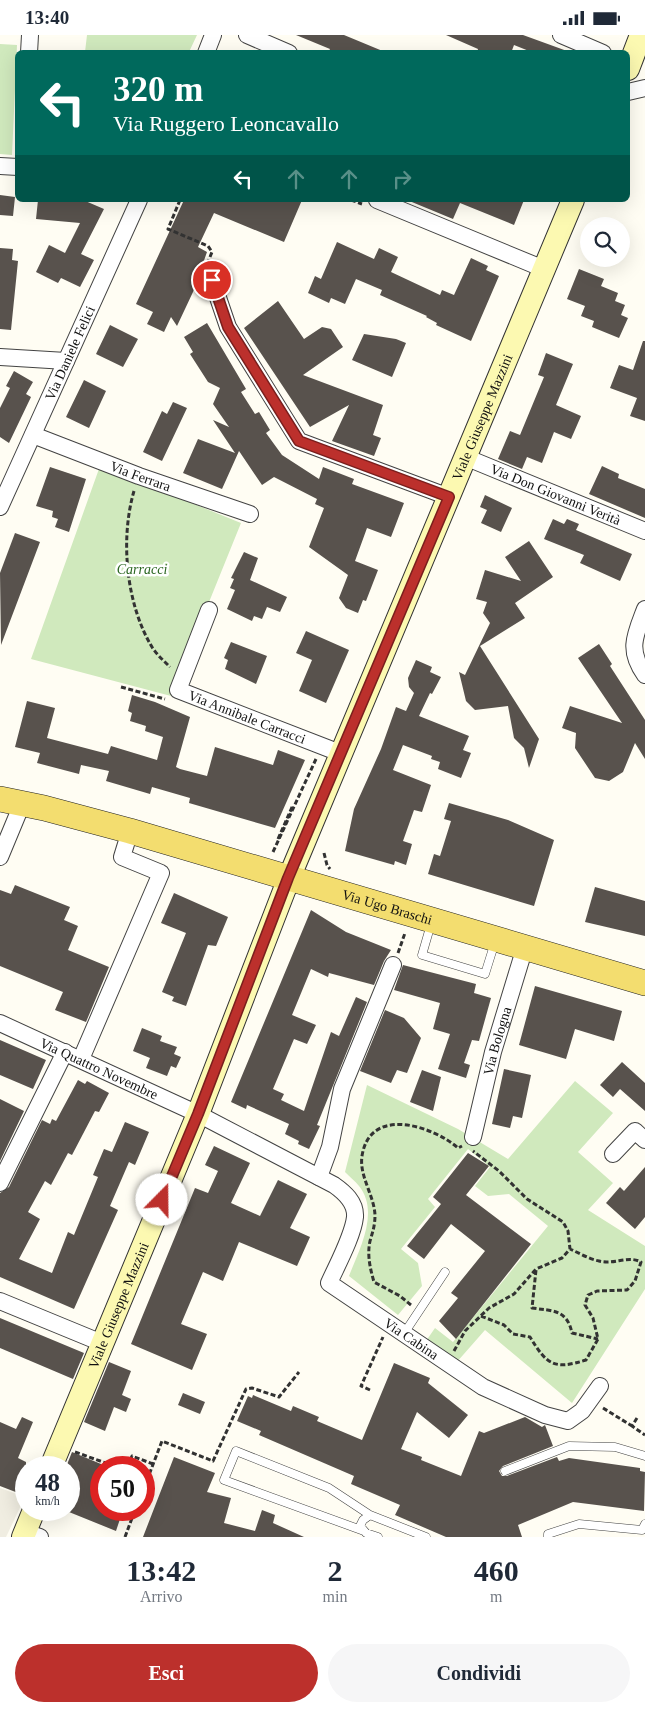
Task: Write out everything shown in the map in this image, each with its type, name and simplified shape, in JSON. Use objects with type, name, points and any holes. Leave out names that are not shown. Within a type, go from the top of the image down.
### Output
[{"type":"main road","name":"Via Ugo Braschi","points":[[11,801],[130,831],[645,983]]},
{"type":"street","points":[[29,50],[30,35]]},
{"type":"street","points":[[207,50],[214,35]]},
{"type":"street","points":[[248,35],[282,50]]},
{"type":"street","points":[[561,35],[596,50]]},
{"type":"street","points":[[630,60],[641,35]]},
{"type":"street","points":[[630,92],[645,88]]},
{"type":"street","points":[[0,166],[15,167]]},
{"type":"street","name":"Via Daniele Felici","points":[[0,507],[6,480],[33,435],[138,202]]},
{"type":"street","points":[[382,202],[544,269]]},
{"type":"street","name":"Viale Giuseppe Mazzini","points":[[56,1456],[198,1114],[288,878],[572,202]]},
{"type":"street","points":[[212,280],[228,327],[299,441],[449,497]]},
{"type":"street","points":[[0,357],[66,361]]},
{"type":"street","name":"Via Ferrara","points":[[33,435],[139,476],[250,514]]},
{"type":"street","name":"Via Don Giovanni Verità","points":[[466,457],[645,531]]},
{"type":"street","points":[[645,609],[633,638],[636,663],[645,675]]},
{"type":"street","name":"Via Annibale Carracci","points":[[210,610],[179,687],[340,753]]},
{"type":"street","points":[[0,857],[11,801]]},
{"type":"street","points":[[81,1059],[161,873],[122,857],[130,831]]},
{"type":"street","name":"Via Bologna","points":[[469,1144],[493,1052],[525,947]]},
{"type":"street","points":[[319,1177],[330,1147],[342,1089],[393,965]]},
{"type":"street","name":"Via Quattro Novembre","points":[[0,1023],[198,1114]]},
{"type":"street","points":[[0,1183],[65,1052]]},
{"type":"street","name":"Via Cabina","points":[[198,1114],[319,1177],[345,1193],[352,1203],[355,1216],[329,1283],[388,1325],[483,1387],[545,1415],[568,1421],[582,1411],[600,1386]]},
{"type":"street","points":[[613,1154],[635,1131],[645,1140]]},
{"type":"street","points":[[0,1301],[102,1343]]},
{"type":"street","points":[[29,1535],[32,1521]]},
{"type":"lane","points":[[423,917],[422,955],[485,974],[496,938]]},
{"type":"lane","points":[[403,1335],[445,1272]]},
{"type":"lane","points":[[505,1471],[569,1446],[615,1447],[645,1456]]},
{"type":"lane","points":[[378,1537],[224,1480],[236,1451],[329,1487],[370,1515],[426,1537]]},
{"type":"lane","points":[[364,1531],[360,1526],[363,1520],[370,1515]]},
{"type":"lane","points":[[380,1519],[385,1525],[417,1537]]},
{"type":"lane","points":[[548,1537],[548,1534],[579,1524],[642,1530],[645,1524]]},
{"type":"path","points":[[179,202],[168,229],[208,246],[212,252],[208,262],[218,265],[212,280]]},
{"type":"path","points":[[121,687],[175,702],[179,687],[171,669],[153,648],[142,626],[128,574],[128,521],[139,476]]},
{"type":"path","points":[[270,852],[275,852],[317,755],[278,839]]},
{"type":"path","points":[[393,965],[423,917]]},
{"type":"path","points":[[419,1311],[400,1296],[374,1282],[369,1265],[370,1242],[375,1227],[375,1202],[362,1169],[362,1156],[366,1143],[374,1133],[386,1126],[400,1123],[417,1125],[458,1148],[469,1144],[527,1199],[563,1222],[568,1231],[570,1249],[562,1258],[536,1269],[514,1295],[489,1308],[465,1331],[454,1351],[447,1346]]},
{"type":"path","points":[[481,1316],[504,1325],[513,1334],[530,1337],[541,1356],[551,1363],[565,1367],[586,1361],[598,1339],[593,1318],[585,1305],[588,1295],[598,1291],[627,1290],[635,1281],[641,1262],[634,1259],[618,1262],[599,1261],[570,1249]]},
{"type":"path","points":[[536,1269],[532,1308],[563,1314],[570,1322],[572,1333],[598,1339]]},
{"type":"path","points":[[370,1390],[361,1386],[388,1325]]},
{"type":"path","points":[[155,1459],[162,1441],[213,1461],[246,1389],[252,1388],[278,1397],[299,1372]]},
{"type":"path","points":[[590,1400],[645,1435]]},
{"type":"path","points":[[632,1426],[637,1418]]},
{"type":"path","points":[[60,1446],[90,1457]]},
{"type":"path","points":[[125,1537],[131,1521]]},
{"type":"green space","points":[[87,35],[197,35],[190,50],[85,50]]},
{"type":"green space","points":[[0,44],[17,45],[17,50],[15,50],[12,155],[0,154]]},
{"type":"green space","name":"Carracci","points":[[100,466],[241,523],[171,696],[31,659]]},
{"type":"green space","points":[[575,1081],[613,1113],[578,1152],[613,1183],[588,1210],[645,1246],[645,1289],[572,1403],[485,1330],[456,1363],[426,1341],[435,1328],[453,1342],[548,1226],[509,1194],[488,1196],[475,1186],[490,1167],[468,1149],[428,1199],[435,1207],[401,1249],[418,1263],[422,1286],[398,1315],[349,1276],[366,1231],[368,1207],[365,1196],[359,1186],[345,1172],[367,1085],[458,1129],[508,1159]]},
{"type":"shaded area","points":[[0,1488],[15,1493],[15,1518],[6,1537],[0,1537]]},
{"type":"building","points":[[296,35],[344,35],[380,50],[330,50]]},
{"type":"building","points":[[446,35],[523,35],[564,50],[526,50],[514,45],[512,50],[478,49]]},
{"type":"building","points":[[0,195],[15,197],[13,216],[0,215]]},
{"type":"building","points":[[38,202],[88,202],[104,209],[81,254],[94,260],[80,287],[61,278],[58,283],[36,272],[49,245],[65,253],[80,223],[36,219]]},
{"type":"building","points":[[183,202],[301,202],[284,242],[214,213],[198,247],[207,252],[193,292],[177,326],[171,317],[164,332],[147,324],[153,312],[136,304]]},
{"type":"building","points":[[412,202],[523,202],[514,225],[460,203],[453,219]]},
{"type":"building","points":[[337,242],[374,259],[379,248],[398,257],[391,272],[440,295],[442,290],[454,295],[471,258],[488,266],[486,270],[499,276],[471,341],[436,325],[437,323],[427,316],[380,295],[382,290],[356,279],[345,304],[331,298],[329,303],[308,293],[315,276],[321,279]]},
{"type":"building","points":[[0,248],[13,249],[12,260],[18,261],[11,330],[0,329]]},
{"type":"building","points":[[579,269],[604,279],[601,286],[618,293],[615,301],[625,305],[621,315],[628,318],[619,338],[592,327],[594,321],[581,316],[585,306],[567,299]]},
{"type":"building","points":[[278,301],[304,339],[322,327],[331,329],[343,347],[303,375],[383,405],[373,435],[381,438],[374,456],[332,441],[349,405],[310,427],[244,328]]},
{"type":"building","points":[[207,323],[246,389],[241,392],[255,414],[259,412],[270,430],[266,433],[282,455],[319,479],[323,467],[354,479],[352,484],[404,503],[391,537],[367,528],[355,561],[378,570],[366,601],[363,600],[358,613],[346,608],[339,598],[348,575],[309,547],[324,508],[315,504],[317,499],[274,477],[262,485],[239,451],[222,489],[183,473],[198,439],[235,453],[213,420],[229,427],[213,404],[220,388],[208,382],[190,354],[193,352],[184,337]]},
{"type":"building","points":[[110,325],[138,339],[123,367],[96,354]]},
{"type":"building","points":[[364,334],[396,339],[406,343],[392,377],[352,360]]},
{"type":"building","points":[[643,341],[645,341],[645,421],[630,416],[637,398],[610,388],[619,365],[633,370]]},
{"type":"building","points":[[546,353],[573,364],[556,405],[581,416],[571,439],[554,432],[542,463],[527,457],[522,469],[498,459],[510,431],[520,435],[544,377],[538,375]]},
{"type":"building","points":[[14,371],[33,382],[26,394],[31,397],[9,443],[0,437],[0,408],[10,388],[6,386]]},
{"type":"building","points":[[84,380],[106,391],[89,428],[66,417]]},
{"type":"building","points":[[173,402],[187,408],[162,461],[143,452],[162,411],[167,414]]},
{"type":"building","points":[[602,466],[619,474],[618,478],[645,489],[645,518],[589,494]]},
{"type":"building","points":[[50,467],[86,479],[69,532],[55,527],[58,519],[52,517],[53,511],[36,506]]},
{"type":"building","points":[[485,495],[512,508],[501,532],[481,523],[487,510],[480,507]]},
{"type":"building","points":[[553,519],[564,524],[567,519],[579,524],[576,530],[632,554],[620,581],[580,563],[584,555],[544,539]]},
{"type":"building","points":[[15,533],[40,542],[1,645],[0,573]]},
{"type":"building","points":[[529,541],[553,577],[515,603],[525,618],[480,646],[539,739],[529,768],[524,748],[514,738],[508,706],[475,710],[466,701],[459,672],[465,675],[490,623],[483,613],[487,602],[476,599],[485,570],[521,581],[505,557]]},
{"type":"building","points":[[244,552],[258,558],[250,580],[287,597],[280,612],[267,607],[262,619],[254,616],[252,621],[227,609],[235,590],[230,588],[234,579],[231,578]]},
{"type":"building","points":[[306,631],[349,650],[326,703],[299,691],[312,660],[296,653]]},
{"type":"building","points":[[231,642],[267,656],[256,684],[225,669],[228,660],[224,658]]},
{"type":"building","points":[[599,644],[612,664],[610,666],[645,720],[645,759],[635,743],[623,772],[609,781],[595,778],[575,748],[576,733],[562,728],[570,706],[622,723],[578,658]]},
{"type":"building","points":[[416,660],[432,667],[430,672],[441,677],[432,694],[430,693],[419,716],[469,736],[463,750],[471,753],[461,778],[438,769],[440,762],[431,759],[432,756],[403,745],[393,770],[431,785],[422,812],[414,810],[403,841],[412,844],[406,865],[395,861],[394,865],[345,851],[354,809],[381,749],[396,707],[406,711],[414,693],[409,687],[408,678]]},
{"type":"building","points":[[132,695],[155,702],[190,717],[176,767],[180,769],[207,776],[215,747],[273,765],[278,750],[305,760],[275,828],[189,803],[190,798],[152,787],[150,794],[106,781],[109,771],[81,765],[79,774],[37,763],[40,753],[15,747],[27,701],[55,708],[47,738],[108,754],[111,746],[157,760],[163,737],[145,731],[146,726],[130,721],[132,713],[128,711]]},
{"type":"building","points":[[449,803],[508,820],[554,840],[534,906],[428,874],[434,854],[440,856],[451,821],[444,819]]},
{"type":"building","points":[[15,885],[70,907],[64,920],[78,926],[68,950],[109,967],[86,1022],[55,1010],[63,992],[0,966],[0,890],[11,894]]},
{"type":"building","points":[[595,887],[645,901],[645,936],[585,922]]},
{"type":"building","points":[[174,893],[228,917],[216,946],[208,945],[186,1006],[172,1001],[174,997],[162,992],[186,933],[161,923]]},
{"type":"building","points":[[311,910],[346,932],[391,950],[374,985],[329,973],[328,977],[311,969],[292,1015],[316,1025],[307,1044],[294,1039],[273,1089],[284,1094],[281,1100],[304,1111],[331,1032],[339,1036],[356,997],[367,1002],[317,1125],[320,1126],[309,1149],[298,1144],[299,1141],[285,1134],[289,1124],[247,1105],[246,1109],[231,1102]]},
{"type":"building","points":[[403,965],[476,984],[474,993],[491,998],[479,1041],[472,1040],[464,1063],[470,1065],[466,1078],[438,1069],[450,1034],[433,1029],[440,1003],[394,990]]},
{"type":"building","points":[[535,986],[622,1011],[614,1041],[575,1029],[566,1059],[519,1045]]},
{"type":"building","points":[[385,1010],[404,1018],[421,1038],[407,1073],[397,1070],[391,1083],[360,1071]]},
{"type":"building","points":[[142,1028],[162,1036],[160,1041],[177,1047],[174,1054],[181,1057],[176,1068],[171,1066],[167,1076],[146,1068],[150,1058],[133,1051]]},
{"type":"building","points":[[0,1040],[46,1060],[33,1089],[0,1075]]},
{"type":"building","points":[[622,1062],[645,1083],[645,1111],[620,1089],[613,1097],[600,1085]]},
{"type":"building","points":[[504,1069],[531,1075],[522,1118],[513,1116],[510,1128],[492,1124]]},
{"type":"building","points":[[422,1070],[441,1077],[433,1111],[410,1102]]},
{"type":"building","points":[[78,1080],[85,1084],[87,1081],[109,1093],[99,1112],[95,1111],[72,1155],[68,1153],[51,1185],[45,1181],[28,1212],[40,1219],[19,1259],[52,1273],[68,1232],[74,1235],[98,1177],[93,1175],[104,1149],[112,1152],[125,1122],[149,1132],[135,1165],[129,1162],[110,1206],[118,1210],[74,1309],[0,1277],[0,1193],[9,1187],[42,1120],[50,1124],[52,1119],[56,1121]]},
{"type":"building","points":[[0,1099],[24,1111],[0,1161]]},
{"type":"building","points":[[214,1146],[250,1163],[231,1203],[260,1216],[278,1180],[307,1194],[290,1228],[310,1237],[297,1266],[239,1242],[223,1281],[203,1272],[181,1324],[207,1334],[192,1370],[131,1344],[195,1188],[208,1193],[218,1171],[205,1165]]},
{"type":"building","points":[[468,1153],[489,1166],[466,1195],[531,1244],[456,1339],[439,1321],[458,1298],[451,1293],[485,1251],[451,1224],[424,1259],[407,1246],[441,1204],[433,1197]]},
{"type":"building","points":[[645,1167],[645,1217],[635,1229],[606,1203],[620,1187],[624,1191]]},
{"type":"building","points":[[0,1318],[84,1353],[73,1379],[0,1348]]},
{"type":"building","points":[[109,1362],[131,1371],[122,1395],[131,1399],[126,1412],[114,1407],[105,1431],[84,1422]]},
{"type":"building","points":[[394,1363],[430,1378],[428,1383],[468,1415],[449,1438],[417,1412],[401,1449],[422,1457],[421,1460],[461,1476],[479,1431],[484,1433],[525,1417],[542,1427],[545,1425],[553,1446],[503,1466],[499,1471],[502,1476],[507,1476],[557,1457],[559,1461],[569,1458],[640,1468],[640,1471],[645,1472],[644,1511],[573,1502],[518,1525],[522,1537],[446,1537],[395,1515],[400,1505],[351,1484],[354,1476],[259,1435],[261,1431],[237,1421],[248,1396],[252,1398],[253,1395],[291,1411],[293,1406],[319,1417],[317,1421],[362,1440]]},
{"type":"building","points":[[183,1393],[205,1402],[200,1414],[178,1405]]},
{"type":"building","points":[[22,1417],[33,1422],[19,1456],[15,1456],[15,1492],[0,1486],[0,1422],[16,1429]]},
{"type":"building","points":[[72,1452],[90,1459],[90,1520],[80,1516],[80,1456],[70,1456]]},
{"type":"building","points":[[174,1457],[215,1473],[207,1492],[231,1498],[224,1523],[255,1531],[262,1510],[275,1515],[273,1523],[304,1537],[143,1537],[149,1521],[155,1521],[155,1506]]},
{"type":"building","points":[[91,1521],[119,1521],[116,1531]]},
{"type":"route","points":[[162,1200],[278,910],[288,878],[449,497],[299,441],[228,327],[212,280]]}]
